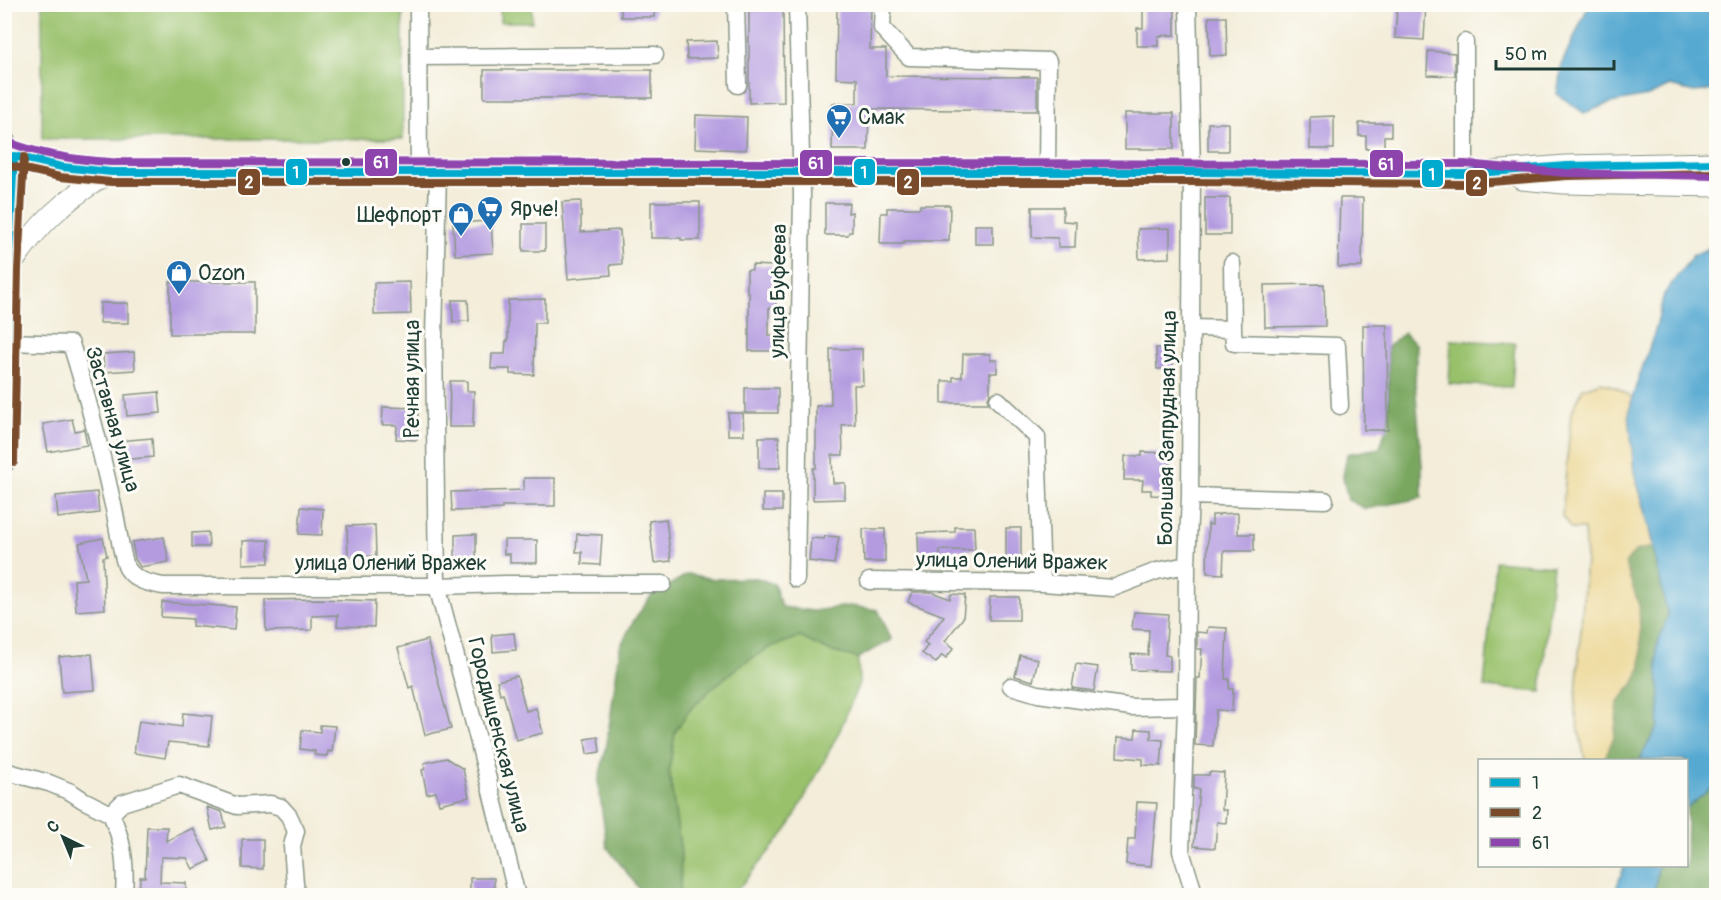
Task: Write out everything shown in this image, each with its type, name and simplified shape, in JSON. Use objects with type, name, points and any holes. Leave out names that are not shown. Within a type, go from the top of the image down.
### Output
[{"type":"main road","points":[[4,462],[8,342],[9,154],[57,167],[111,172],[1465,174],[1564,183],[1716,186]]},
{"type":"main road","points":[[1465,174],[1566,166],[1716,163]]},
{"type":"main road","points":[[8,270],[36,230],[69,199],[111,172]]},
{"type":"street","name":"Речная улица","points":[[418,4],[419,57],[429,172],[434,337],[437,586]]},
{"type":"street","points":[[736,4],[738,85]]},
{"type":"street","name":"улица Буфеева","points":[[796,579],[801,172],[797,4]]},
{"type":"street","points":[[883,4],[882,28],[909,57],[1048,62],[1047,172]]},
{"type":"street","name":"Большая Запрудная улица","points":[[1188,4],[1192,172],[1190,496],[1186,565],[1186,706],[1181,851],[1195,896]]},
{"type":"street","points":[[1465,42],[1465,174]]},
{"type":"street","points":[[419,57],[655,55]]},
{"type":"street","points":[[4,136],[9,154]]},
{"type":"street","points":[[1232,263],[1234,343],[1337,346],[1340,406]]},
{"type":"street","points":[[1191,328],[1233,329]]},
{"type":"street","name":"Заставная улица","points":[[8,342],[71,344],[85,388],[126,566]]},
{"type":"street","points":[[998,400],[1037,436],[1042,583]]},
{"type":"street","points":[[1190,496],[1325,500]]},
{"type":"street","name":"улица Олений Вражек","points":[[869,580],[1042,583],[1113,588],[1156,571],[1186,565]]},
{"type":"street","name":"улица Олений Вражек","points":[[126,566],[134,577],[163,586],[663,584]]},
{"type":"street","name":"Городищенская улица","points":[[437,586],[517,896]]},
{"type":"street","points":[[1011,686],[1038,694],[1131,707],[1186,706]]},
{"type":"street","points":[[4,771],[49,783],[111,814],[124,851],[124,896]]},
{"type":"street","points":[[111,814],[122,803],[179,785],[237,806],[270,804],[281,807],[289,816],[296,831],[292,846],[296,896]]},
{"type":"green space","points":[[42,5],[403,5],[403,139],[42,139]]},
{"type":"green space","points":[[500,5],[532,5],[532,22],[500,22]]},
{"type":"green space","points":[[1404,333],[1417,345],[1415,383],[1422,466],[1422,498],[1366,509],[1348,500],[1343,477],[1347,454],[1380,448],[1389,418],[1388,346]]},
{"type":"green space","points":[[1451,340],[1515,343],[1512,387],[1449,384]]},
{"type":"green space","points":[[1653,547],[1668,616],[1656,648],[1660,695],[1658,726],[1640,759],[1604,759],[1614,736],[1618,702],[1633,684],[1641,666],[1639,606],[1625,564],[1635,551]]},
{"type":"green space","points":[[1495,561],[1553,566],[1541,692],[1484,687]]},
{"type":"green space","points":[[688,574],[713,579],[757,578],[774,584],[782,607],[813,611],[849,606],[878,610],[892,640],[858,658],[829,651],[800,637],[770,647],[739,666],[688,712],[675,732],[669,770],[681,854],[680,895],[644,895],[607,847],[598,782],[606,749],[620,647],[634,620],[652,595]]},
{"type":"green space","points":[[800,637],[829,651],[858,658],[859,683],[840,730],[787,830],[733,895],[680,895],[681,854],[669,770],[675,732],[688,712],[739,666],[770,647]]},
{"type":"green space","points":[[1710,789],[1716,793],[1716,895],[1657,895],[1655,888],[1658,867],[1688,867],[1688,807]]},
{"type":"sand","points":[[1601,382],[1617,388],[1632,398],[1629,414],[1634,472],[1653,547],[1635,551],[1625,564],[1639,606],[1641,666],[1633,684],[1618,702],[1614,736],[1604,759],[1585,759],[1575,710],[1586,559],[1584,529],[1571,529],[1562,516],[1571,414],[1583,388]]},
{"type":"water","points":[[1589,5],[1716,5],[1716,90],[1694,92],[1670,86],[1648,96],[1611,103],[1584,113],[1557,94],[1562,63]]},
{"type":"water","points":[[1716,245],[1716,793],[1710,789],[1688,807],[1688,759],[1640,759],[1658,726],[1660,695],[1656,648],[1668,616],[1644,506],[1634,472],[1629,414],[1664,294],[1693,255]]},
{"type":"water","points":[[1624,867],[1658,867],[1655,888],[1657,895],[1614,895]]},
{"type":"building","points":[[621,4],[655,4],[654,17],[621,17]]},
{"type":"building","points":[[837,4],[871,4],[870,49],[886,49],[886,76],[1037,77],[1037,111],[869,109],[868,150],[832,150],[833,103],[857,103],[857,79],[836,78]]},
{"type":"building","points":[[1402,4],[1426,4],[1424,40],[1395,38],[1397,9],[1402,9]]},
{"type":"building","points":[[749,7],[783,7],[784,102],[749,103]]},
{"type":"building","points":[[1143,9],[1175,9],[1175,35],[1158,36],[1158,46],[1137,46],[1137,28],[1143,28]]},
{"type":"building","points":[[1209,17],[1226,17],[1227,55],[1210,56]]},
{"type":"building","points":[[717,41],[718,58],[687,59],[686,42]]},
{"type":"building","points":[[1428,51],[1455,53],[1455,76],[1427,75]]},
{"type":"building","points":[[484,70],[652,70],[652,98],[484,98]]},
{"type":"building","points":[[1125,113],[1174,113],[1174,149],[1125,149]]},
{"type":"building","points":[[696,115],[747,117],[746,150],[695,148]]},
{"type":"building","points":[[1334,116],[1334,149],[1310,149],[1310,117]]},
{"type":"building","points":[[1208,123],[1228,123],[1228,151],[1208,151]]},
{"type":"building","points":[[1359,123],[1391,123],[1391,136],[1384,136],[1384,149],[1366,149],[1366,136],[1359,136]]},
{"type":"building","points":[[1205,198],[1230,198],[1230,235],[1205,235]]},
{"type":"building","points":[[1340,198],[1363,198],[1362,267],[1338,267]]},
{"type":"building","points":[[581,201],[581,232],[620,230],[622,264],[610,265],[611,275],[568,279],[562,202]]},
{"type":"building","points":[[651,202],[700,202],[700,240],[651,238]]},
{"type":"building","points":[[825,203],[849,203],[848,213],[852,212],[852,232],[848,235],[825,235]]},
{"type":"building","points":[[920,205],[950,205],[949,241],[904,241],[904,244],[880,244],[881,213],[887,213],[887,208],[920,208]]},
{"type":"building","points":[[1032,207],[1063,207],[1063,221],[1076,222],[1075,247],[1058,247],[1058,238],[1032,237]]},
{"type":"building","points":[[491,221],[493,253],[455,255],[453,223]]},
{"type":"building","points":[[523,224],[545,224],[545,251],[523,251]]},
{"type":"building","points":[[975,225],[993,225],[993,244],[975,244]]},
{"type":"building","points":[[1170,228],[1170,258],[1139,259],[1138,229]]},
{"type":"building","points":[[752,265],[774,266],[773,295],[776,295],[776,308],[769,308],[769,335],[778,335],[778,351],[749,351],[747,270],[752,270]]},
{"type":"building","points":[[170,282],[255,282],[255,334],[170,334]]},
{"type":"building","points":[[410,282],[411,314],[374,315],[374,283]]},
{"type":"building","points":[[1324,284],[1325,326],[1265,327],[1264,285]]},
{"type":"building","points":[[545,299],[545,323],[535,323],[534,375],[510,374],[510,369],[491,369],[492,354],[505,354],[506,341],[508,341],[508,300]]},
{"type":"building","points":[[452,300],[468,300],[469,321],[453,322]]},
{"type":"building","points":[[100,303],[128,303],[128,323],[100,323]]},
{"type":"building","points":[[1363,325],[1387,325],[1388,430],[1364,430]]},
{"type":"building","points":[[1156,348],[1173,348],[1173,369],[1157,369]]},
{"type":"building","points":[[830,349],[862,349],[863,385],[854,385],[855,424],[842,425],[843,455],[832,455],[833,483],[845,483],[845,499],[813,500],[813,468],[816,468],[816,406],[831,405]]},
{"type":"building","points":[[134,352],[135,370],[104,372],[103,354]]},
{"type":"building","points":[[963,354],[990,354],[990,360],[997,360],[997,373],[990,373],[988,403],[942,403],[942,381],[953,381],[953,377],[962,377]]},
{"type":"building","points":[[450,381],[467,381],[467,391],[474,391],[473,427],[449,427]]},
{"type":"building","points":[[745,388],[778,388],[778,413],[745,413]]},
{"type":"building","points":[[159,392],[161,413],[127,416],[125,395]]},
{"type":"building","points":[[383,407],[418,408],[417,440],[396,439],[397,425],[382,425]]},
{"type":"building","points":[[728,413],[743,413],[744,435],[728,435]]},
{"type":"building","points":[[72,419],[75,431],[84,429],[87,445],[48,452],[43,424]]},
{"type":"building","points":[[759,437],[779,437],[780,468],[759,468]]},
{"type":"building","points":[[152,438],[153,457],[120,460],[118,441]]},
{"type":"building","points":[[1142,452],[1171,453],[1170,496],[1151,495],[1151,490],[1142,490],[1143,480],[1124,480],[1125,456],[1142,456]]},
{"type":"building","points":[[524,478],[555,478],[555,506],[502,506],[502,509],[452,511],[451,492],[524,490]]},
{"type":"building","points":[[97,492],[99,513],[58,518],[56,496]]},
{"type":"building","points":[[763,494],[782,494],[782,511],[763,511]]},
{"type":"building","points":[[301,507],[323,509],[322,535],[299,534]]},
{"type":"building","points":[[1238,513],[1238,534],[1254,534],[1254,551],[1224,551],[1223,574],[1207,573],[1208,524],[1212,525],[1212,515]]},
{"type":"building","points":[[666,519],[671,561],[654,563],[649,521]]},
{"type":"building","points":[[375,525],[376,556],[348,557],[347,526]]},
{"type":"building","points":[[955,527],[974,527],[975,550],[940,550],[940,562],[919,562],[918,533],[955,532]]},
{"type":"building","points":[[1006,528],[1021,528],[1021,562],[1006,562]]},
{"type":"building","points":[[863,529],[885,529],[885,562],[864,562]]},
{"type":"building","points":[[208,532],[209,547],[192,547],[192,533]]},
{"type":"building","points":[[476,534],[476,564],[455,564],[455,535]]},
{"type":"building","points":[[577,534],[602,535],[600,565],[582,564],[582,552],[576,552]]},
{"type":"building","points":[[825,536],[839,537],[834,564],[809,561],[811,538],[824,539]]},
{"type":"building","points":[[164,537],[169,562],[140,567],[135,559],[132,542]]},
{"type":"building","points":[[103,538],[107,556],[103,557],[105,609],[76,611],[74,580],[86,579],[79,543]]},
{"type":"building","points":[[269,540],[269,563],[243,564],[243,541]]},
{"type":"building","points":[[504,540],[537,540],[537,563],[510,563],[510,554],[504,554]]},
{"type":"building","points":[[912,592],[932,592],[950,599],[951,594],[965,595],[963,618],[945,641],[954,648],[946,658],[942,655],[936,663],[922,653],[928,645],[924,642],[944,616],[908,602]]},
{"type":"building","points":[[990,597],[1019,597],[1019,620],[989,620]]},
{"type":"building","points":[[265,600],[375,601],[374,627],[337,626],[338,615],[312,616],[312,630],[266,631]]},
{"type":"building","points":[[162,602],[236,607],[234,630],[192,626],[193,619],[161,617]]},
{"type":"building","points":[[1134,612],[1168,614],[1165,655],[1170,656],[1170,671],[1131,670],[1131,654],[1148,655],[1149,630],[1132,629]]},
{"type":"building","points":[[1208,627],[1227,628],[1225,679],[1229,679],[1229,689],[1233,689],[1232,711],[1216,710],[1213,746],[1195,745],[1197,678],[1200,678],[1202,649],[1197,649],[1197,632],[1207,633]]},
{"type":"building","points":[[514,633],[516,650],[493,652],[492,635]]},
{"type":"building","points":[[427,640],[451,729],[425,735],[413,686],[409,688],[398,648]]},
{"type":"building","points":[[92,654],[95,690],[62,692],[59,657]]},
{"type":"building","points":[[1020,655],[1038,659],[1033,681],[1015,676]]},
{"type":"building","points":[[1076,664],[1098,667],[1094,691],[1072,688]]},
{"type":"building","points":[[517,676],[526,711],[536,708],[543,733],[516,740],[503,693],[500,694],[497,681]]},
{"type":"building","points":[[183,713],[212,716],[209,746],[168,742],[165,758],[134,753],[139,721],[182,727]]},
{"type":"building","points":[[320,725],[335,726],[332,752],[328,751],[327,756],[314,755],[315,751],[300,749],[302,730],[320,732]]},
{"type":"building","points":[[1136,729],[1151,730],[1151,739],[1163,740],[1161,766],[1143,765],[1143,759],[1117,757],[1118,737],[1135,738]]},
{"type":"building","points":[[598,737],[600,752],[587,754],[585,739]]},
{"type":"building","points":[[446,758],[463,769],[469,797],[439,804],[436,792],[427,794],[422,770],[425,769],[424,763]]},
{"type":"building","points":[[1209,772],[1224,773],[1222,810],[1227,810],[1226,823],[1217,822],[1215,848],[1194,846],[1199,789],[1194,789],[1194,775],[1209,775]]},
{"type":"building","points":[[1137,802],[1157,803],[1151,866],[1126,864],[1128,839],[1135,839]]},
{"type":"building","points":[[207,807],[222,812],[226,827],[212,830]]},
{"type":"building","points":[[147,827],[167,827],[166,841],[193,828],[210,861],[193,869],[187,858],[161,857],[160,882],[186,883],[186,896],[139,896],[140,877],[145,877]]},
{"type":"building","points":[[242,839],[263,839],[263,869],[242,868]]},
{"type":"building","points":[[470,878],[494,878],[494,896],[470,896]]},
{"type":"transit line","name":"61","points":[[8,142],[58,156],[111,162],[1465,164],[1565,173],[1716,176]]},
{"type":"transit line","name":"1","points":[[14,156],[62,167],[111,172],[1465,174],[1566,166],[1716,163]]},
{"type":"transit line","name":"1","points":[[4,438],[8,270],[14,156]]},
{"type":"transit line","name":"2","points":[[14,462],[18,270],[24,157]]},
{"type":"transit line","name":"2","points":[[11,166],[60,177],[111,182],[1465,184],[1567,176],[1716,173]]},
{"type":"place","name":"Смак","points":[[839,140]]},
{"type":"place","name":"Ярче!","points":[[490,232]]},
{"type":"place","name":"Шефпорт","points":[[461,238]]},
{"type":"place","name":"Ozon","points":[[179,296]]}]
